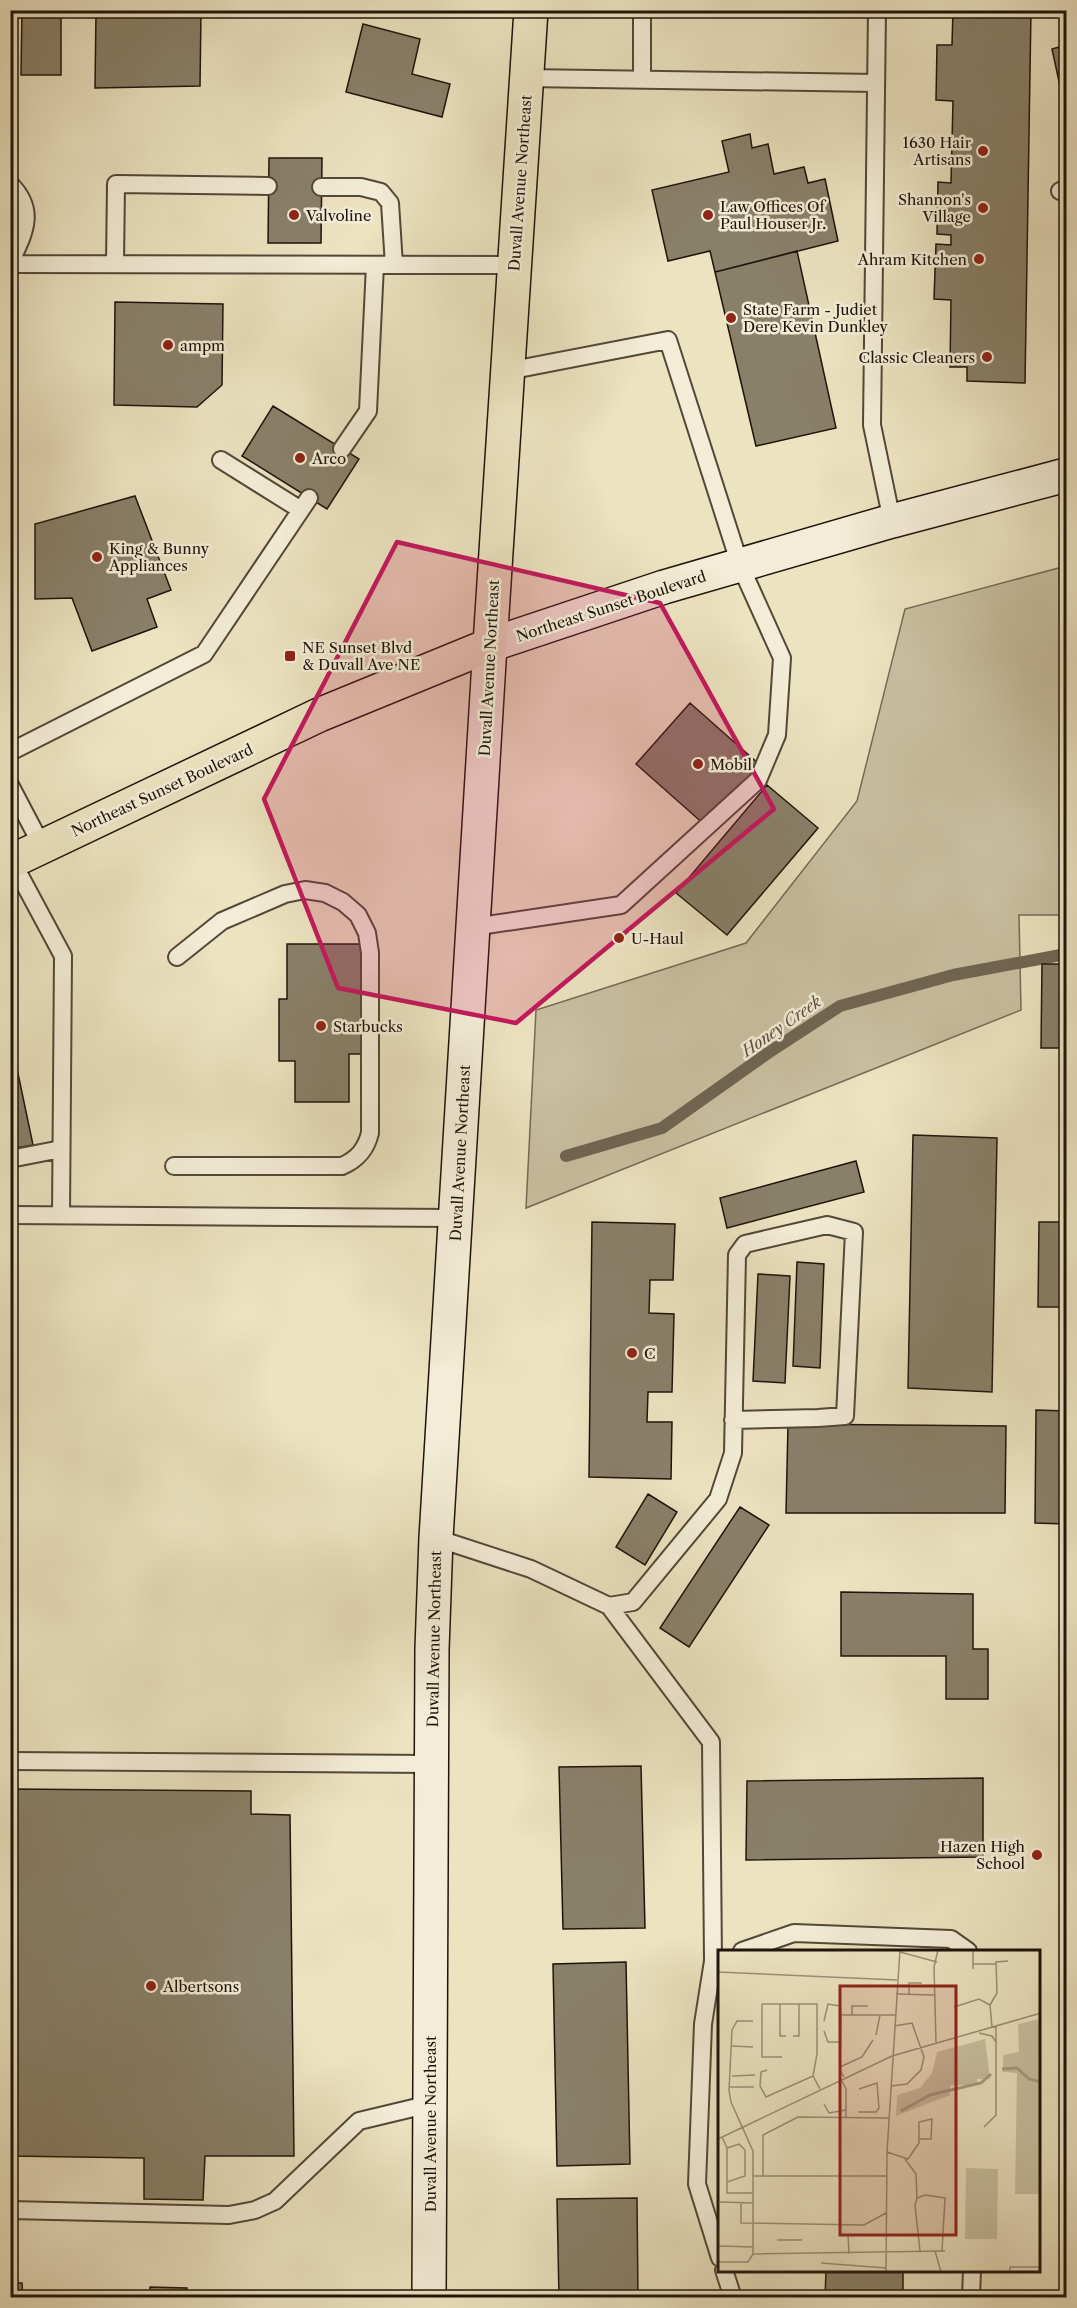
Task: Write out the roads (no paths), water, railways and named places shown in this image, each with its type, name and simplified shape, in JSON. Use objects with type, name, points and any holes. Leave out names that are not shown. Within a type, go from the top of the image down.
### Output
[{"type":"main road","name":"Duvall Avenue Northeast","points":[[429,2298],[432,1649],[436,1538],[531,10]]},
{"type":"main road","name":"Northeast Sunset Boulevard","points":[[11,861],[319,715],[490,645],[664,587],[891,521],[1066,475]]},
{"type":"lane","points":[[642,10],[642,80]]},
{"type":"lane","points":[[877,10],[872,424],[891,521]]},
{"type":"lane","points":[[526,78],[876,83]]},
{"type":"lane","points":[[10,184],[18,192],[25,205],[27,219],[24,234],[10,264],[515,265]]},
{"type":"lane","points":[[116,264],[116,184],[268,186]]},
{"type":"lane","points":[[321,187],[361,187],[381,192],[390,203],[394,265]]},
{"type":"lane","points":[[342,449],[368,411],[375,265]]},
{"type":"lane","points":[[473,927],[621,905],[758,780],[777,735],[782,658],[740,565],[668,340],[508,371]]},
{"type":"lane","points":[[10,752],[204,654],[305,504],[221,460]]},
{"type":"lane","points":[[10,785],[42,846]]},
{"type":"lane","points":[[11,861],[63,956],[61,1215]]},
{"type":"lane","points":[[174,1166],[342,1166],[353,1161],[361,1153],[370,1133],[370,953],[367,933],[358,915],[343,902],[325,893],[305,890],[285,894],[222,921],[177,957]]},
{"type":"lane","points":[[10,1159],[62,1149]]},
{"type":"lane","points":[[10,1215],[456,1218]]},
{"type":"lane","points":[[609,1606],[633,1602],[718,1499],[733,1453],[733,1420],[737,1255],[745,1244],[827,1225],[854,1232],[845,1416],[733,1420]]},
{"type":"lane","points":[[436,1538],[531,1569],[609,1606],[711,1742],[717,1960],[703,2024],[697,2184],[718,2252]]},
{"type":"lane","points":[[10,1761],[431,1764]]},
{"type":"lane","points":[[745,1950],[794,1933],[951,1939],[967,1950]]},
{"type":"lane","points":[[10,2210],[229,2215],[255,2210],[275,2201],[359,2121],[430,2104]]},
{"type":"lane","points":[[724,2272],[732,2298]]},
{"type":"lane","points":[[971,2298],[972,2272]]},
{"type":"waterway","name":"Honey Creek","points":[[566,1156],[662,1128],[768,1053],[840,1006],[953,975],[1066,954]]},
{"type":"place","name":"1630 Hair Artisans","points":[[983,151]]},
{"type":"place","name":"Shannon's Village","points":[[983,208]]},
{"type":"place","name":"Valvoline","points":[[294,215]]},
{"type":"place","name":"Law Offices Of Paul Houser Jr.","points":[[708,215]]},
{"type":"place","name":"Ahram Kitchen","points":[[979,259]]},
{"type":"place","name":"State Farm - Judiet Dere Kevin Dunkley","points":[[731,318]]},
{"type":"place","name":"ampm","points":[[168,345]]},
{"type":"place","name":"Classic Cleaners","points":[[987,357]]},
{"type":"place","name":"Arco","points":[[300,458]]},
{"type":"place","name":"King & Bunny Appliances","points":[[97,557]]},
{"type":"place","name":"NE Sunset Blvd & Duvall Ave NE","points":[[290,656]]},
{"type":"place","name":"Mobil","points":[[698,764]]},
{"type":"place","name":"U-Haul","points":[[619,938]]},
{"type":"place","name":"Starbucks","points":[[321,1026]]},
{"type":"place","name":"C","points":[[632,1353]]},
{"type":"place","name":"Hazen High School","points":[[1037,1855]]},
{"type":"place","name":"Albertsons","points":[[151,1986]]}]
